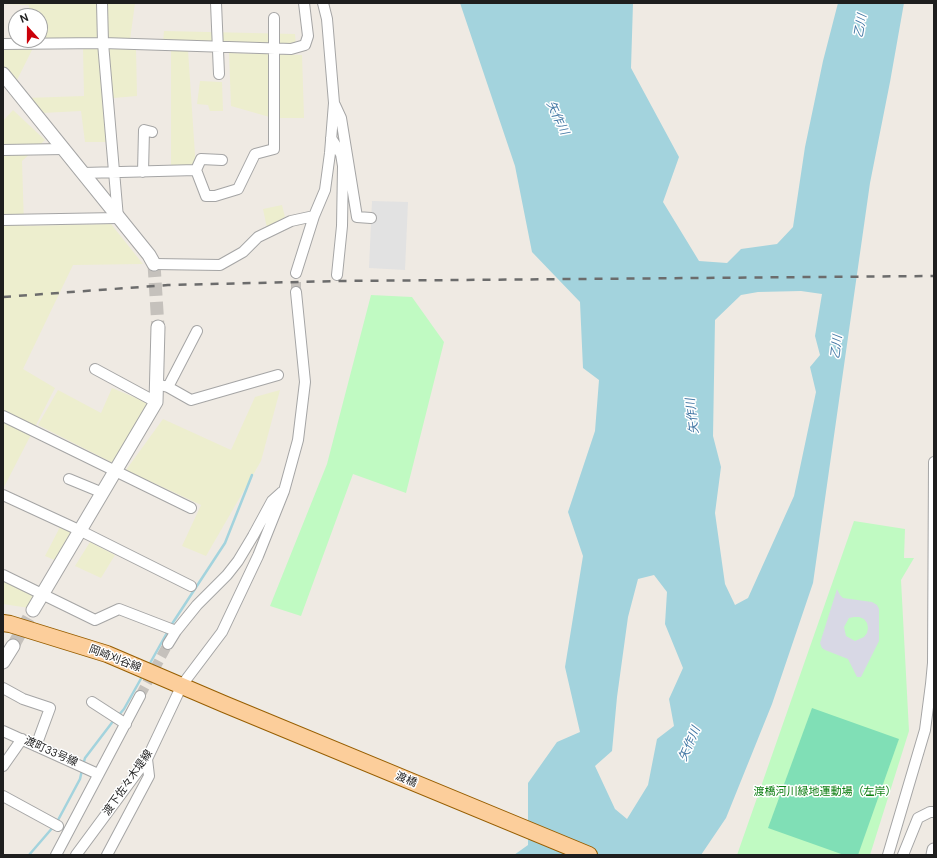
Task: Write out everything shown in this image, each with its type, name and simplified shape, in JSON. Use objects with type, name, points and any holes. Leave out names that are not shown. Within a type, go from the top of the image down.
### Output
[{"type":"main road","name":"岡崎刈谷線","points":[[3,623],[107,654],[206,695],[224,704]]},
{"type":"main road","name":"渡橋","points":[[224,704],[589,855]]},
{"type":"street","points":[[102,3],[103,43],[118,218]]},
{"type":"street","points":[[216,3],[219,74]]},
{"type":"street","points":[[3,44],[103,43],[291,49],[305,45],[308,36],[304,3]]},
{"type":"street","points":[[296,273],[324,190],[331,138],[334,103],[327,19],[323,3]]},
{"type":"street","points":[[222,160],[201,159],[196,170],[206,196],[215,196],[238,190],[255,154],[274,150],[274,18]]},
{"type":"street","points":[[4,77],[64,149],[149,255],[154,264],[220,265],[244,252],[258,238],[265,234],[291,221],[314,216]]},
{"type":"street","points":[[334,103],[341,118],[357,217],[371,218]]},
{"type":"street","points":[[143,172],[144,130],[152,132]]},
{"type":"street","points":[[331,138],[341,154],[343,166],[342,226],[337,275]]},
{"type":"street","points":[[3,150],[64,149]]},
{"type":"street","points":[[83,173],[196,170]]},
{"type":"street","points":[[3,220],[118,218]]},
{"type":"street","name":"渡下佐々木堤線","points":[[76,855],[147,759],[182,686],[222,632],[258,556],[284,491],[298,440],[305,382],[296,292]]},
{"type":"street","points":[[158,327],[162,386]]},
{"type":"street","points":[[33,610],[156,402],[162,386],[197,332]]},
{"type":"street","points":[[95,368],[156,402]]},
{"type":"street","points":[[162,386],[191,400],[278,375]]},
{"type":"street","points":[[3,416],[191,508]]},
{"type":"street","points":[[888,855],[925,730],[931,684],[933,663],[934,462]]},
{"type":"street","points":[[69,479],[103,493]]},
{"type":"street","points":[[168,644],[197,605],[227,575],[253,536],[272,501],[284,491]]},
{"type":"street","points":[[3,495],[81,531],[191,586]]},
{"type":"street","points":[[3,575],[95,620],[118,609],[176,632]]},
{"type":"street","points":[[3,662],[13,646]]},
{"type":"street","points":[[3,688],[24,699],[50,708],[36,746]]},
{"type":"street","points":[[56,855],[140,696]]},
{"type":"street","points":[[92,702],[126,724]]},
{"type":"street","name":"渡町33号線","points":[[3,731],[98,774]]},
{"type":"street","points":[[3,766],[22,739]]},
{"type":"street","points":[[107,855],[149,776],[147,759]]},
{"type":"street","points":[[3,796],[58,826]]},
{"type":"street","points":[[903,855],[918,818],[930,812],[934,812]]},
{"type":"street","points":[[933,855],[934,850]]},
{"type":"green space","points":[[135,3],[130,40],[48,39],[48,8],[29,8],[29,5],[3,4]]},
{"type":"green space","points":[[164,31],[295,34],[296,46],[163,42]]},
{"type":"green space","points":[[83,47],[103,49],[136,48],[137,96],[102,99],[106,142],[85,142],[81,111],[42,113],[26,98],[84,96]]},
{"type":"green space","points":[[3,48],[33,48],[15,84],[3,68]]},
{"type":"green space","points":[[171,49],[188,50],[196,170],[171,170]]},
{"type":"green space","points":[[229,53],[302,55],[304,118],[273,118],[231,106]]},
{"type":"green space","points":[[200,81],[222,82],[223,111],[210,111],[208,105],[197,104]]},
{"type":"green space","points":[[13,110],[45,140],[22,161],[24,226],[111,224],[143,264],[73,265],[23,369],[55,388],[3,489],[3,121]]},
{"type":"green space","points":[[282,205],[285,217],[267,228],[263,209]]},
{"type":"green space","points":[[371,295],[412,297],[444,342],[406,493],[353,474],[301,616],[270,606],[327,464]]},
{"type":"green space","points":[[112,388],[148,403],[113,463],[38,425],[58,390],[101,413]]},
{"type":"green space","points":[[280,390],[261,461],[206,556],[182,546],[201,505],[126,470],[163,419],[231,450],[255,397]]},
{"type":"green space","name":"渡橋河川緑地運動場（左岸）","points":[[854,521],[905,529],[904,558],[914,558],[901,580],[909,731],[870,855],[737,855]]},
{"type":"green space","points":[[60,527],[73,534],[57,561],[45,556]]},
{"type":"green space","points":[[90,542],[115,555],[101,578],[75,566]]},
{"type":"green space","points":[[3,580],[38,595],[29,608],[3,604]]},
{"type":"green space","points":[[812,708],[899,739],[858,855],[844,855],[768,828]]},
{"type":"shaded area","points":[[372,201],[408,202],[405,270],[369,268]]},
{"type":"shaded area","points":[[837,589],[843,598],[872,602],[877,605],[879,609],[879,641],[861,677],[857,677],[848,659],[825,650],[822,648],[820,643]],"holes":[[[859,617],[864,619],[868,628],[864,637],[855,641],[846,636],[844,627],[849,618]]]},
{"type":"water","points":[[460,3],[633,3],[631,68],[679,157],[663,202],[699,261],[727,263],[741,249],[777,244],[793,227],[805,147],[823,61],[838,3],[904,3],[870,183],[813,583],[772,704],[726,818],[701,855],[514,855],[528,845],[528,783],[557,742],[580,732],[565,667],[583,556],[568,512],[595,431],[599,380],[583,368],[580,302],[532,252],[515,166]],"holes":[[[801,291],[822,294],[815,336],[820,355],[810,367],[816,392],[794,496],[748,598],[735,605],[725,584],[715,513],[721,467],[713,436],[715,320],[741,295],[758,292]],[[654,575],[667,592],[665,624],[683,668],[669,699],[674,726],[657,739],[648,785],[627,819],[615,809],[595,766],[612,751],[617,697],[628,617],[638,579]]]},
{"type":"waterway","points":[[170,627],[225,543],[252,475]]},
{"type":"waterway","points":[[149,665],[168,631]]},
{"type":"waterway","points":[[118,716],[124,709],[143,675]]},
{"type":"waterway","points":[[83,765],[85,758],[114,720]]},
{"type":"waterway","points":[[57,822],[80,779],[82,770]]},
{"type":"waterway","points":[[29,855],[54,826]]},
{"type":"tunnel","points":[[154,264],[158,327]]},
{"type":"tunnel","points":[[296,273],[296,292]]},
{"type":"tunnel","points":[[13,646],[33,610]]},
{"type":"tunnel","points":[[140,696],[168,644]]},
{"type":"railway","points":[[3,297],[168,285],[339,281],[934,276]]},
{"type":"water label","name":"乙川","points":[[861,26]]},
{"type":"water label","name":"矢作川","points":[[557,118]]},
{"type":"water label","name":"乙川","points":[[837,347]]},
{"type":"water label","name":"矢作川","points":[[693,416]]},
{"type":"water label","name":"矢作川","points":[[690,744]]}]
